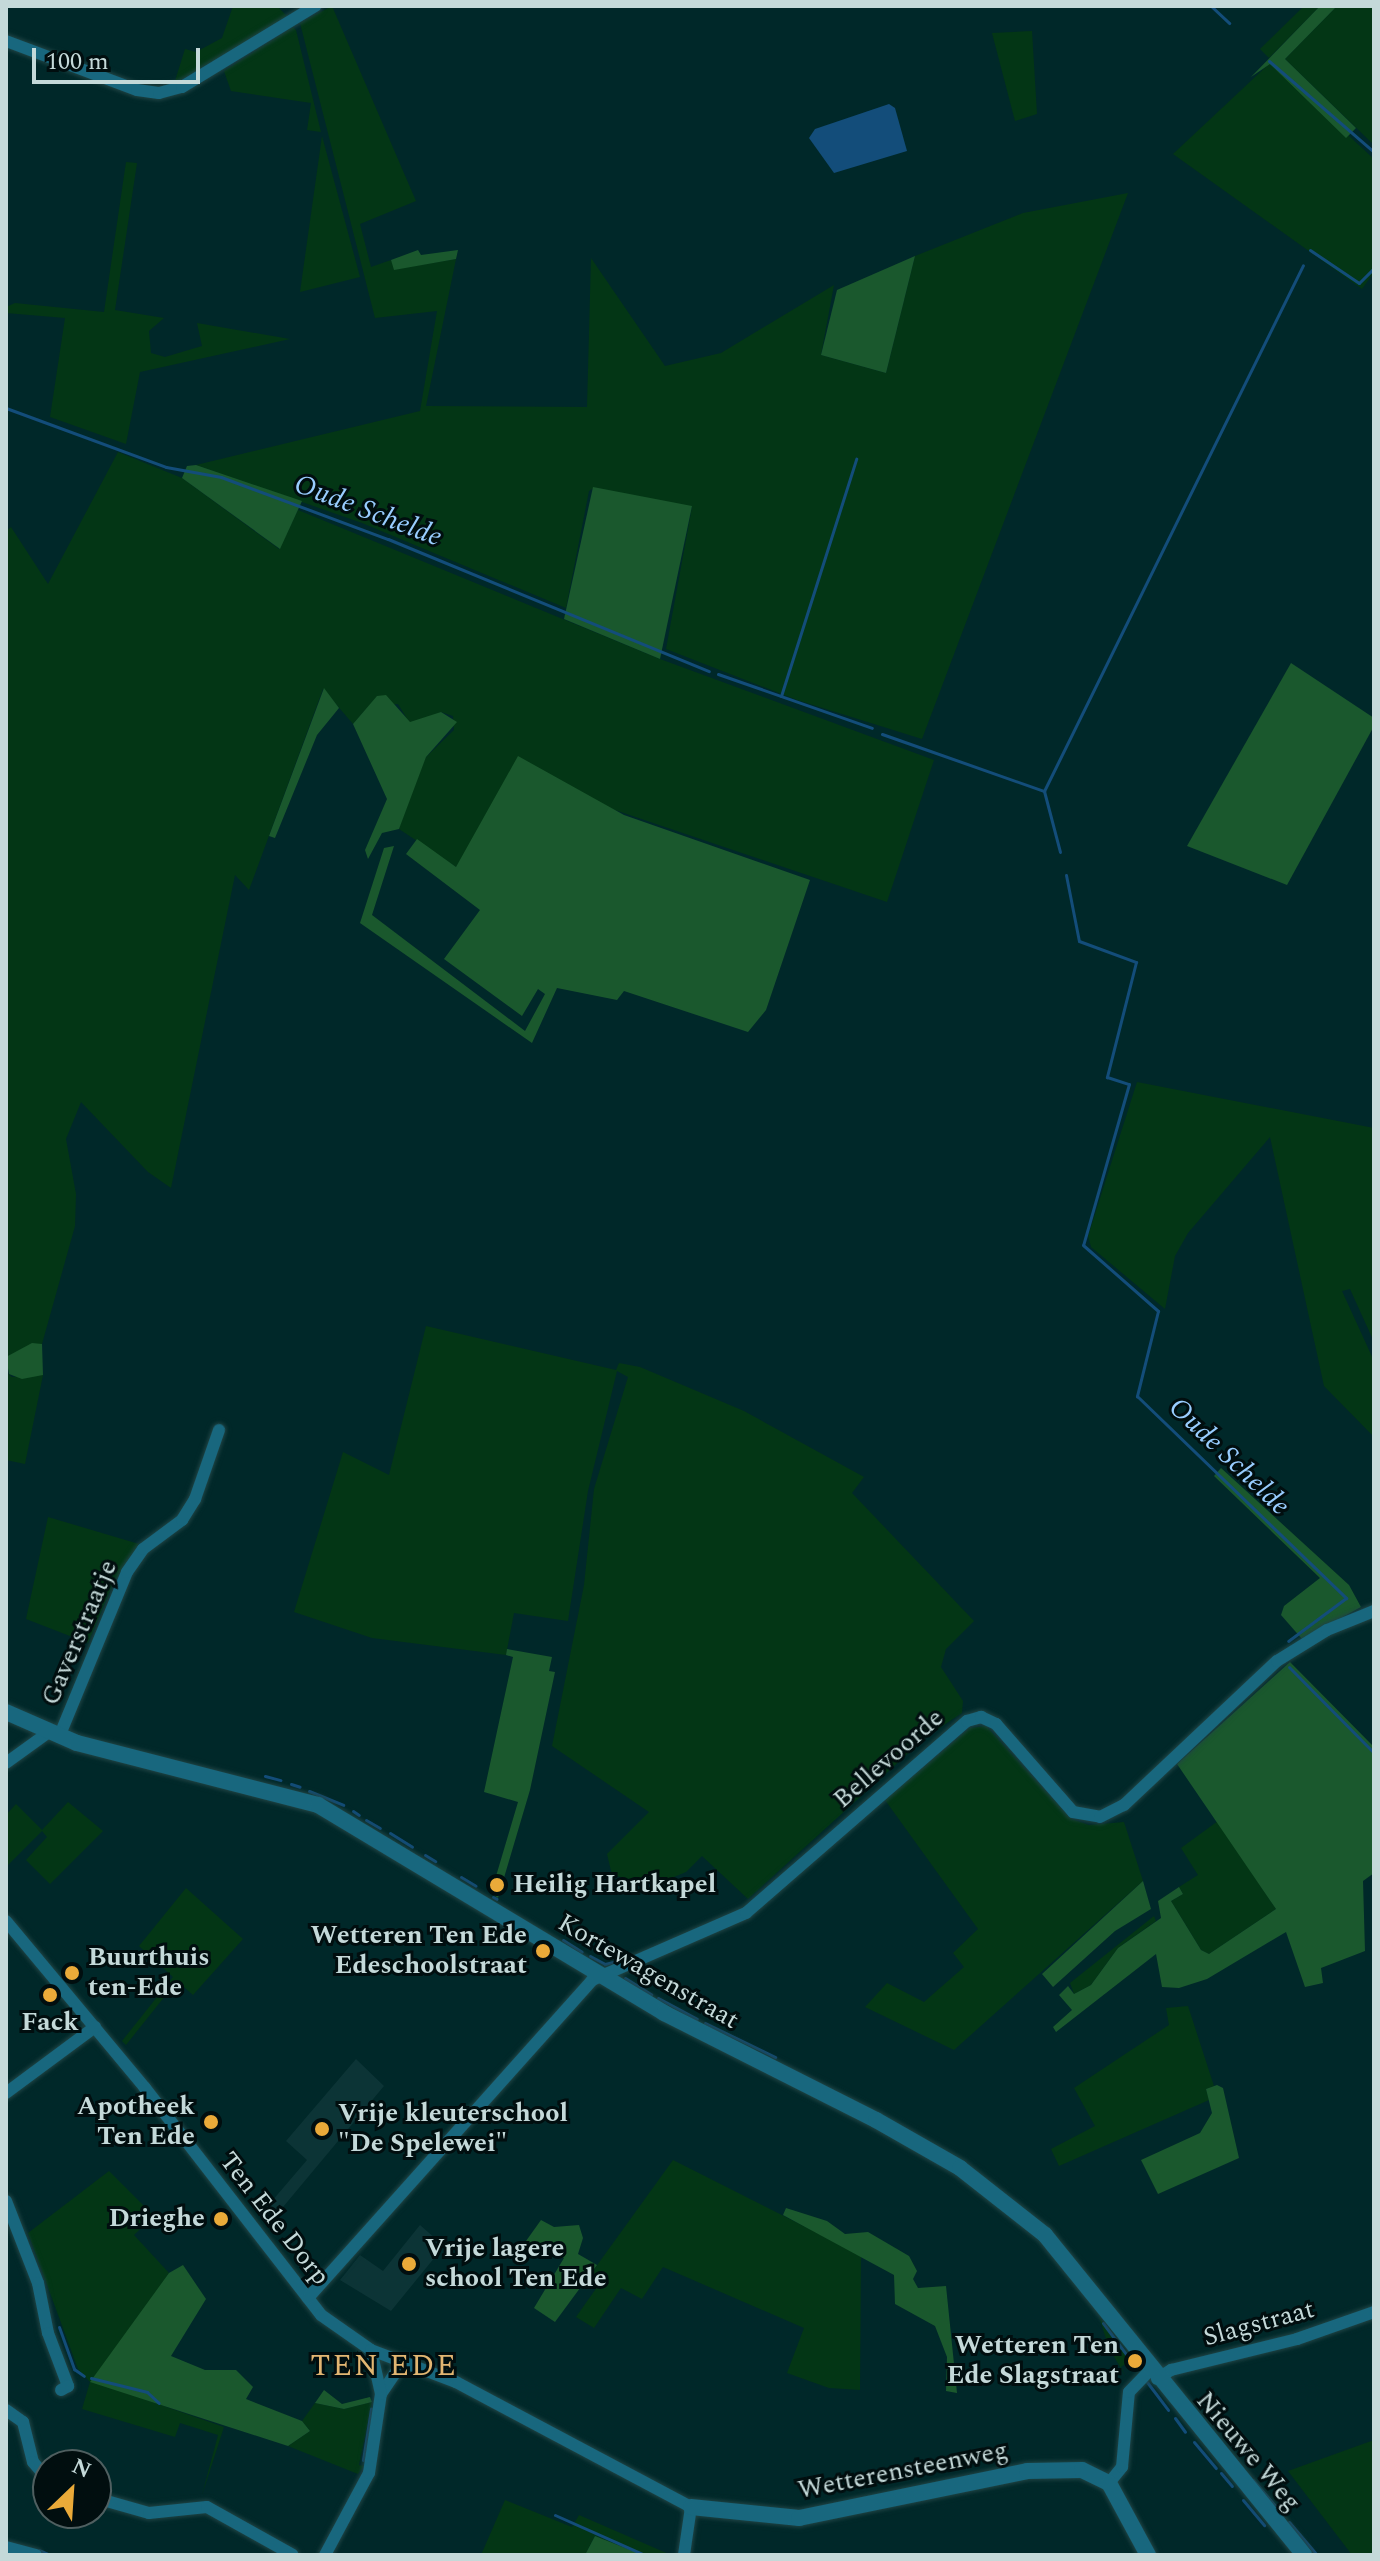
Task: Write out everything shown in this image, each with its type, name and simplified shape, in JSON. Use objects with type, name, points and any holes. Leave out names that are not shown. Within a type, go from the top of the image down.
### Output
[{"type":"street","points":[[6,41],[137,90],[159,93],[182,87],[315,6]]},
{"type":"street","name":"Gaverstraatje","points":[[6,1763],[54,1735],[127,1572],[143,1549],[182,1520],[195,1499],[219,1430]]},
{"type":"street","name":"Bellevoorde","points":[[308,2298],[592,1980],[746,1913],[967,1721],[981,1717],[996,1724],[1073,1812],[1100,1817],[1124,1805],[1277,1661],[1327,1630],[1374,1611]]},
{"type":"street","name":"Kortewagenstraat","points":[[6,1712],[54,1735],[318,1805],[696,2031],[902,2133],[995,2191],[1045,2235],[1153,2374]]},
{"type":"street","name":"Ten Ede Dorp","points":[[6,1921],[95,2027],[308,2298],[339,2330],[371,2350]]},
{"type":"street","points":[[6,2093],[95,2027]]},
{"type":"street","points":[[6,2201],[38,2283],[48,2333],[68,2386],[61,2390]]},
{"type":"street","name":"Slagstraat","points":[[1153,2374],[1297,2339],[1374,2312]]},
{"type":"street","points":[[325,2555],[363,2492],[381,2394],[371,2350]]},
{"type":"street","name":"Wetterensteenweg","points":[[371,2350],[456,2382],[691,2507],[799,2518],[1048,2469],[1090,2471],[1109,2483]]},
{"type":"street","points":[[381,2394],[403,2361]]},
{"type":"street","points":[[1148,2555],[1109,2483],[1122,2467],[1129,2392],[1153,2374]]},
{"type":"street","name":"Nieuwe Weg","points":[[1153,2374],[1304,2555]]},
{"type":"street","points":[[6,2410],[23,2422],[32,2458]]},
{"type":"street","points":[[112,2503],[149,2513],[197,2504],[293,2555]]},
{"type":"street","points":[[684,2555],[691,2507]]},
{"type":"street","points":[[6,2547],[36,2555]]},
{"type":"shaded area","name":"Vrije kleuterschool \"De Spelewei\"","points":[[356,2059],[384,2086],[273,2219],[266,2208],[307,2160],[286,2141]]},
{"type":"shaded area","name":"Vrije lagere school Ten Ede","points":[[420,2225],[444,2246],[391,2311],[340,2280],[360,2255],[383,2271]]},
{"type":"green space","points":[[233,6],[277,6],[288,17],[174,84],[185,49],[196,52],[222,38]]},
{"type":"green space","points":[[332,6],[416,201],[360,224],[371,267],[391,260],[395,269],[456,259],[426,406],[587,407],[591,258],[665,366],[721,353],[834,285],[821,355],[886,373],[915,256],[1023,213],[1128,193],[922,739],[797,700],[666,649],[692,507],[594,488],[589,491],[566,608],[362,523],[196,465],[420,411],[437,311],[375,318],[300,23]]},
{"type":"green space","points":[[1304,6],[1320,6],[1269,58],[1260,49]]},
{"type":"green space","points":[[1320,6],[1337,6],[1285,59],[1356,128],[1346,138],[1270,64],[1251,77]]},
{"type":"green space","points":[[1337,6],[1374,6],[1374,145],[1285,59]]},
{"type":"green space","points":[[293,27],[321,132],[307,130],[311,103],[231,91],[224,71]]},
{"type":"green space","points":[[1032,31],[1037,114],[1015,121],[992,33]]},
{"type":"green space","points":[[1270,63],[1374,159],[1374,272],[1362,289],[1173,154]]},
{"type":"green space","points":[[322,136],[360,277],[300,292]]},
{"type":"green space","points":[[126,162],[137,163],[115,310],[164,318],[149,331],[151,353],[165,357],[202,346],[197,323],[290,339],[140,372],[126,444],[50,417],[65,318],[6,313],[6,307],[15,303],[104,312]]},
{"type":"green space","points":[[418,250],[421,255],[458,250],[456,259],[394,270],[391,260]]},
{"type":"green space","points":[[915,256],[886,373],[821,355],[837,290]]},
{"type":"green space","points":[[118,452],[182,478],[279,549],[298,510],[660,659],[934,760],[887,902],[609,808],[456,867],[399,829],[410,789],[426,757],[454,730],[453,716],[441,712],[417,724],[409,722],[398,704],[368,707],[353,724],[323,689],[249,890],[235,875],[171,1188],[148,1172],[81,1102],[66,1139],[76,1194],[75,1226],[42,1344],[6,1357],[6,531],[11,527],[48,584]]},
{"type":"green space","points":[[196,465],[302,501],[280,549],[182,478],[187,466]]},
{"type":"green space","points":[[593,487],[692,506],[660,659],[564,619]]},
{"type":"green space","points":[[1291,663],[1374,718],[1374,726],[1287,885],[1187,846]]},
{"type":"green space","points":[[324,688],[339,708],[317,735],[275,838],[269,836]]},
{"type":"green space","points":[[386,695],[410,722],[441,712],[457,722],[426,757],[399,829],[382,833],[368,859],[365,850],[387,799],[353,724],[377,696]]},
{"type":"green space","points":[[518,756],[624,815],[810,880],[766,1010],[748,1032],[624,991],[617,1000],[557,988],[532,1043],[360,923],[384,848],[394,846],[372,915],[525,1031],[545,994],[538,989],[522,1016],[444,959],[480,910],[406,854],[417,839],[456,867]]},
{"type":"green space","points":[[1137,1082],[1374,1128],[1374,1342],[1350,1289],[1342,1291],[1374,1361],[1374,1437],[1324,1386],[1270,1137],[1188,1233],[1175,1256],[1165,1309],[1091,1247],[1088,1236]]},
{"type":"green space","points":[[426,1326],[616,1370],[619,1363],[640,1367],[744,1411],[864,1477],[852,1493],[974,1621],[946,1649],[941,1667],[963,1701],[962,1713],[926,1737],[748,1899],[702,1856],[686,1872],[655,1885],[612,1875],[607,1854],[649,1812],[552,1746],[584,1585],[594,1489],[628,1377],[617,1371],[588,1491],[568,1621],[514,1613],[506,1655],[372,1638],[294,1612],[343,1452],[389,1475]]},
{"type":"green space","points":[[32,1343],[42,1344],[43,1375],[22,1379],[9,1374],[6,1357]]},
{"type":"green space","points":[[6,1372],[12,1377],[43,1375],[25,1464],[6,1460]]},
{"type":"green space","points":[[1221,1468],[1349,1585],[1361,1607],[1302,1639],[1281,1615],[1284,1606],[1320,1578],[1214,1476]]},
{"type":"green space","points":[[48,1517],[139,1544],[113,1584],[88,1643],[26,1619]]},
{"type":"green space","points":[[507,1649],[552,1657],[549,1671],[555,1672],[530,1790],[498,1898],[491,1893],[518,1802],[484,1792],[513,1657],[506,1655]]},
{"type":"green space","points":[[1290,1662],[1374,1747],[1374,1873],[1363,1881],[1365,1951],[1321,1968],[1323,1983],[1305,1987],[1286,1932],[1207,1979],[1179,1988],[1162,1987],[1156,1954],[1056,2032],[1053,2027],[1072,2010],[1059,1995],[1068,1986],[1074,1994],[1091,1985],[1118,1948],[1161,1918],[1158,1901],[1179,1887],[1183,1894],[1171,1901],[1201,1950],[1209,1954],[1276,1909],[1177,1764]]},
{"type":"green space","points":[[986,1726],[1071,1819],[1089,1825],[1124,1822],[1143,1881],[954,2050],[865,2007],[887,1983],[924,2002],[964,1967],[953,1953],[978,1929],[885,1800],[970,1728]]},
{"type":"green space","points":[[68,1802],[103,1831],[50,1884],[26,1860],[47,1837],[42,1831],[6,1867],[6,1815],[16,1804],[42,1830]]},
{"type":"green space","points":[[1218,1821],[1276,1909],[1209,1954],[1201,1950],[1171,1901],[1183,1894],[1179,1887],[1198,1875],[1181,1848]]},
{"type":"green space","points":[[1143,1881],[1151,1909],[1115,1931],[1053,1987],[1042,1974]]},
{"type":"green space","points":[[186,1888],[243,1939],[193,1995],[177,1981],[126,2045],[122,2041],[173,1977],[139,1946]]},
{"type":"green space","points":[[1154,1916],[1156,1921],[1118,1948],[1091,1985],[1074,1994],[1070,1983]]},
{"type":"green space","points":[[1188,2006],[1214,2086],[1206,2089],[1209,2100],[1059,2166],[1051,2149],[1095,2126],[1074,2088],[1169,2025],[1166,2008]]},
{"type":"green space","points":[[1217,2085],[1223,2088],[1239,2158],[1158,2194],[1141,2160],[1200,2133],[1212,2113],[1206,2089]]},
{"type":"green space","points":[[673,2160],[861,2255],[860,2390],[829,2388],[787,2373],[804,2328],[663,2267],[642,2299],[621,2288],[594,2328],[576,2317],[600,2283],[590,2275]]},
{"type":"green space","points":[[109,2171],[154,2216],[134,2235],[169,2273],[154,2296],[135,2396],[224,2427],[202,2495],[218,2435],[180,2423],[175,2437],[82,2409],[90,2382],[78,2369],[28,2233]]},
{"type":"green space","points":[[786,2208],[827,2221],[845,2234],[868,2232],[909,2256],[917,2271],[913,2279],[918,2288],[946,2286],[957,2393],[946,2391],[947,2357],[935,2326],[895,2304],[894,2275],[783,2215]]},
{"type":"green space","points":[[541,2220],[554,2227],[579,2225],[583,2238],[578,2254],[597,2265],[555,2322],[534,2308],[564,2258],[526,2241]]},
{"type":"green space","points":[[183,2265],[206,2299],[171,2356],[205,2370],[236,2370],[253,2387],[246,2399],[302,2421],[310,2431],[288,2446],[90,2382],[169,2273]]},
{"type":"green space","points":[[1099,2317],[1139,2367],[1128,2362],[1121,2367],[1126,2377],[1109,2348]]},
{"type":"green space","points":[[324,2390],[342,2404],[370,2397],[372,2402],[344,2409],[315,2403]]},
{"type":"green space","points":[[372,2402],[359,2465],[364,2466],[358,2474],[288,2446],[310,2431],[302,2421],[315,2403],[344,2409]]},
{"type":"green space","points":[[1374,2440],[1374,2555],[1352,2555],[1288,2471]]},
{"type":"green space","points":[[505,2500],[572,2527],[579,2515],[671,2555],[641,2555],[595,2536],[585,2555],[481,2555]]},
{"type":"green space","points":[[595,2536],[633,2551],[641,2555],[585,2555]]},
{"type":"water","points":[[889,104],[895,108],[907,151],[834,173],[809,138],[815,129]]},
{"type":"waterway","points":[[1211,6],[1229,23]]},
{"type":"waterway","points":[[1269,61],[1374,152]]},
{"type":"waterway","points":[[1310,250],[1359,283],[1374,268]]},
{"type":"waterway","points":[[1044,791],[1303,265]]},
{"type":"waterway","name":"Oude Schelde","points":[[6,408],[166,467],[221,477],[388,539],[709,671]]},
{"type":"waterway","points":[[781,696],[856,459]]},
{"type":"waterway","name":"Oude Schelde","points":[[718,674],[872,728]]},
{"type":"waterway","name":"Oude Schelde","points":[[882,734],[1044,791],[1060,852]]},
{"type":"waterway","name":"Oude Schelde","points":[[1066,875],[1079,941],[1136,962],[1107,1077],[1129,1084],[1083,1245],[1158,1311],[1137,1396],[1346,1598],[1288,1641]]},
{"type":"waterway","name":"Oude Schelde","points":[[1289,1667],[1374,1753]]},
{"type":"waterway","points":[[265,1776],[280,1780]]},
{"type":"waterway","points":[[291,1784],[300,1787]]},
{"type":"waterway","points":[[309,1791],[343,1805]]},
{"type":"waterway","points":[[353,1811],[359,1815]]},
{"type":"waterway","points":[[366,1820],[380,1828]]},
{"type":"waterway","points":[[390,1833],[412,1847]]},
{"type":"waterway","points":[[425,1855],[435,1861]]},
{"type":"waterway","points":[[461,1877],[476,1886]]},
{"type":"waterway","points":[[493,1897],[497,1899]]},
{"type":"waterway","points":[[563,1940],[582,1952]]},
{"type":"waterway","points":[[590,1956],[605,1964],[621,1960]]},
{"type":"waterway","points":[[625,1978],[651,1994]]},
{"type":"waterway","points":[[658,1998],[697,2019]]},
{"type":"waterway","points":[[705,2023],[775,2057]]},
{"type":"waterway","points":[[1103,2323],[1132,2362]]},
{"type":"waterway","points":[[59,2327],[74,2369],[84,2376]]},
{"type":"waterway","points":[[91,2378],[147,2392],[159,2403]]},
{"type":"waterway","points":[[1147,2382],[1168,2410]]},
{"type":"waterway","points":[[363,2460],[371,2409]]},
{"type":"waterway","points":[[1175,2418],[1185,2432]]},
{"type":"waterway","points":[[1194,2442],[1216,2468]]},
{"type":"waterway","points":[[1221,2473],[1232,2486]]},
{"type":"waterway","points":[[1253,2480],[1283,2515]]},
{"type":"waterway","points":[[1243,2500],[1264,2525]]},
{"type":"waterway","points":[[555,2515],[645,2555]]},
{"type":"waterway","points":[[1289,2522],[1317,2555]]},
{"type":"waterway","points":[[39,2550],[50,2555]]},
{"type":"place","name":"Heilig Hartkapel","points":[[497,1885]]},
{"type":"place","name":"Wetteren Ten Ede Edeschoolstraat","points":[[543,1951]]},
{"type":"place","name":"Buurthuis ten-Ede","points":[[72,1973]]},
{"type":"place","name":"Fack","points":[[50,1995]]},
{"type":"place","name":"Apotheek Ten Ede","points":[[211,2122]]},
{"type":"place","name":"Vrije kleuterschool \"De Spelewei\"","points":[[322,2129]]},
{"type":"place","name":"Drieghe","points":[[221,2219]]},
{"type":"place","name":"Vrije lagere school Ten Ede","points":[[409,2264]]},
{"type":"place","name":"Wetteren Ten Ede Slagstraat","points":[[1135,2361]]},
{"type":"district","name":"TEN EDE","points":[[384,2366]]}]
